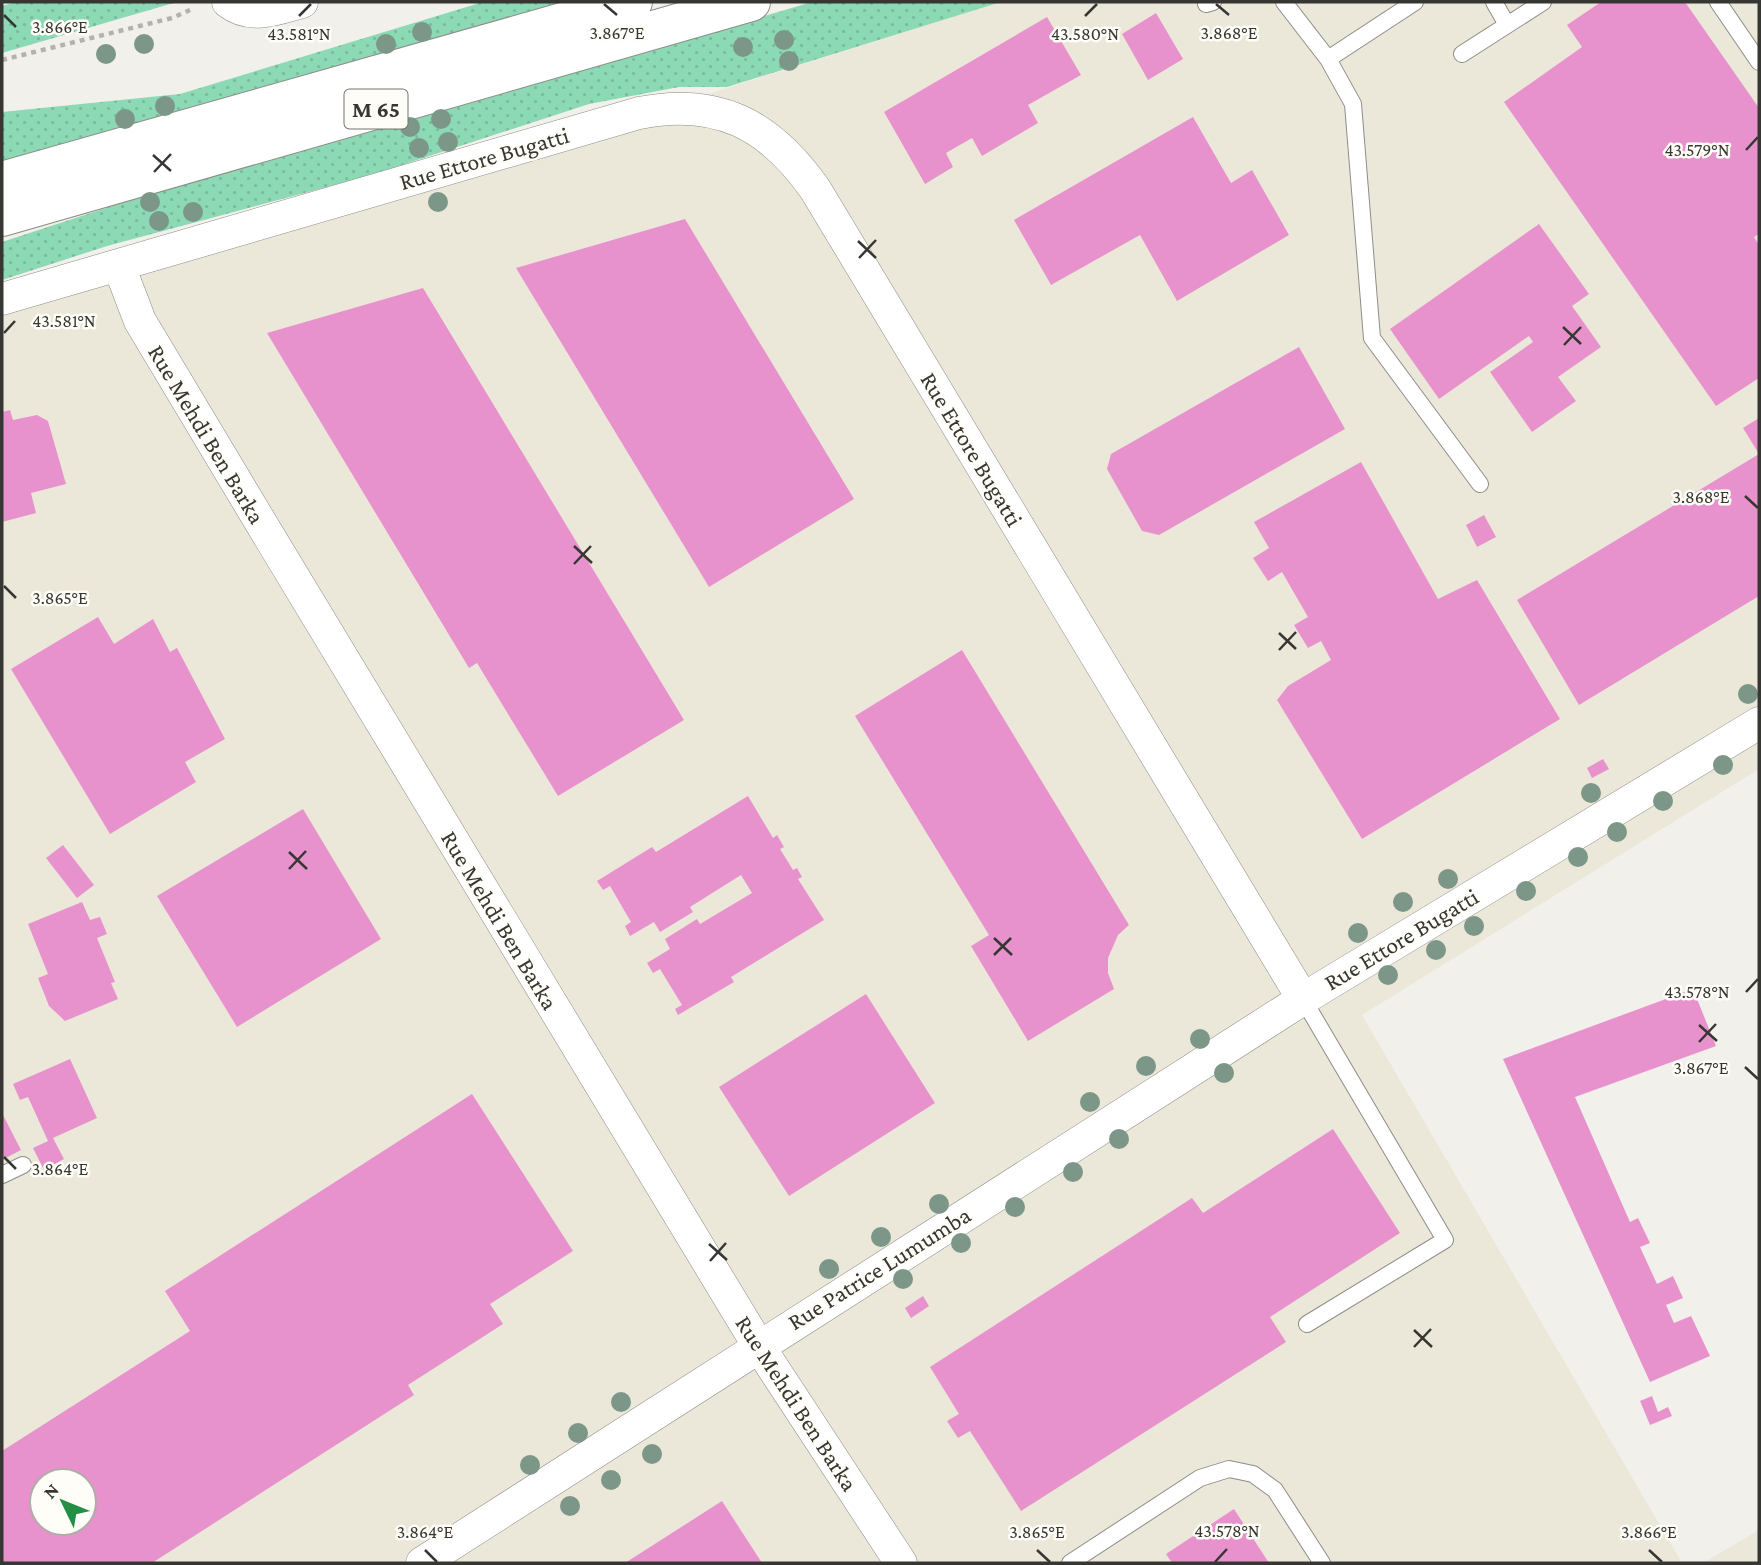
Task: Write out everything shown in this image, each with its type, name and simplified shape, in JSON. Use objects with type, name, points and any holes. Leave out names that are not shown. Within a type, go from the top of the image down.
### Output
[{"type":"main road","name":"M 65","points":[[2,181],[633,2]]},
{"type":"main road","name":"M 65","points":[[2,217],[751,2]]},
{"type":"street","points":[[228,2],[250,13],[302,2]]},
{"type":"street","name":"Rue Ettore Bugatti","points":[[2,299],[341,199],[666,108],[687,107],[723,113],[769,139],[793,158],[815,189],[1303,999],[1759,723]]},
{"type":"street","name":"Rue Mehdi Ben Barka","points":[[119,265],[139,321],[758,1345],[901,1563]]},
{"type":"street","name":"Rue Patrice Lumumba","points":[[422,1563],[758,1345],[1303,999]]},
{"type":"lane","points":[[1284,2],[1328,59],[1353,104],[1372,338],[1480,484]]},
{"type":"lane","points":[[1328,59],[1415,2]]},
{"type":"lane","points":[[1494,2],[1506,23]]},
{"type":"lane","points":[[1462,54],[1542,2]]},
{"type":"lane","points":[[1718,2],[1759,62]]},
{"type":"lane","points":[[1303,999],[1445,1240],[1307,1324]]},
{"type":"lane","points":[[2,1175],[23,1165]]},
{"type":"lane","points":[[1070,1563],[1200,1478],[1229,1469],[1253,1474],[1275,1490],[1322,1563]]},
{"type":"path","points":[[2,60],[172,18],[190,10]]},
{"type":"shaded area","points":[[1001,2],[1759,2],[1759,769],[1362,1015],[1682,1563],[2,1563],[2,316]]},
{"type":"shaded area","points":[[1759,1530],[1759,1563],[1703,1563]]},
{"type":"green space","points":[[16,2],[177,2],[2,53],[2,6]]},
{"type":"green space","points":[[483,2],[578,2],[2,164],[2,112],[180,94]]},
{"type":"green space","points":[[812,2],[1001,2],[727,87],[679,87],[589,104],[368,176],[107,246],[2,280],[2,242],[222,170],[474,102]]},
{"type":"building","points":[[1601,2],[1685,2],[1759,108],[1759,234],[1754,237],[1759,245],[1759,378],[1716,406],[1504,102],[1582,47],[1567,25]]},
{"type":"building","points":[[1156,13],[1183,59],[1148,80],[1122,34]]},
{"type":"building","points":[[1047,17],[1081,75],[1028,105],[1038,123],[982,156],[972,138],[946,153],[953,167],[925,184],[884,112]]},
{"type":"building","points":[[1193,117],[1231,183],[1252,170],[1289,235],[1177,301],[1140,235],[1051,285],[1014,220]]},
{"type":"building","points":[[685,219],[854,499],[709,587],[516,268]]},
{"type":"building","points":[[1539,224],[1589,294],[1572,306],[1601,347],[1558,377],[1576,401],[1532,432],[1490,372],[1533,342],[1529,336],[1439,399],[1390,329]]},
{"type":"building","points":[[423,288],[684,720],[558,796],[477,663],[469,668],[267,333]]},
{"type":"building","points":[[1299,347],[1345,429],[1159,535],[1142,531],[1107,469],[1111,454]]},
{"type":"building","points":[[10,410],[13,420],[37,415],[48,421],[66,484],[31,493],[36,513],[2,522],[2,412]]},
{"type":"building","points":[[1759,418],[1759,454],[1743,428]]},
{"type":"building","points":[[1759,454],[1759,596],[1579,705],[1517,600]]},
{"type":"building","points":[[1361,462],[1438,599],[1477,580],[1560,719],[1362,839],[1277,700],[1288,686],[1331,660],[1321,641],[1308,648],[1294,625],[1308,617],[1282,572],[1268,581],[1253,558],[1269,548],[1254,522]]},
{"type":"building","points":[[1484,515],[1496,537],[1477,547],[1466,525]]},
{"type":"building","points":[[98,617],[114,644],[153,619],[170,652],[177,648],[225,739],[185,762],[196,782],[110,834],[11,669]]},
{"type":"building","points":[[962,650],[1129,925],[1118,935],[1108,958],[1108,973],[1114,989],[1028,1041],[971,946],[989,935],[855,716]]},
{"type":"building","points":[[1603,759],[1609,769],[1592,778],[1587,768]]},
{"type":"building","points":[[748,796],[773,838],[777,835],[784,847],[780,849],[793,870],[797,868],[802,877],[798,879],[824,920],[731,977],[734,982],[678,1015],[675,1009],[682,1005],[660,969],[653,973],[647,963],[670,949],[665,939],[697,919],[700,924],[752,893],[741,875],[690,907],[693,912],[660,932],[654,922],[630,936],[625,926],[631,922],[610,886],[603,890],[597,881],[652,847],[656,852]]},
{"type":"building","points":[[303,809],[381,939],[237,1027],[157,896]]},
{"type":"building","points":[[63,845],[94,885],[77,898],[46,858]]},
{"type":"building","points":[[82,902],[90,920],[100,917],[107,934],[97,938],[115,982],[111,983],[118,999],[65,1021],[49,1006],[38,978],[48,974],[28,924]]},
{"type":"building","points":[[1693,989],[1716,1046],[1575,1097],[1630,1222],[1638,1218],[1650,1243],[1640,1247],[1657,1284],[1673,1276],[1683,1298],[1666,1305],[1674,1323],[1691,1316],[1710,1356],[1650,1382],[1503,1059]]},
{"type":"building","points":[[866,994],[935,1103],[789,1196],[719,1087]]},
{"type":"building","points":[[70,1059],[97,1118],[53,1138],[64,1159],[44,1170],[33,1148],[48,1141],[28,1097],[20,1100],[13,1084]]},
{"type":"building","points":[[472,1094],[573,1251],[490,1304],[503,1324],[408,1385],[414,1395],[152,1563],[2,1563],[2,1451],[190,1331],[165,1291]]},
{"type":"building","points":[[2,1113],[21,1150],[2,1160]]},
{"type":"building","points":[[1333,1129],[1400,1233],[1270,1317],[1286,1342],[1021,1511],[970,1431],[958,1438],[947,1421],[959,1414],[930,1367],[1192,1198],[1203,1213]]},
{"type":"building","points":[[923,1296],[929,1306],[911,1318],[905,1308]]},
{"type":"building","points":[[1652,1396],[1658,1412],[1668,1407],[1672,1416],[1650,1425],[1640,1401]]},
{"type":"building","points":[[722,1501],[762,1563],[625,1563]]},
{"type":"building","points":[[1234,1509],[1269,1563],[1172,1563],[1166,1554]]}]
